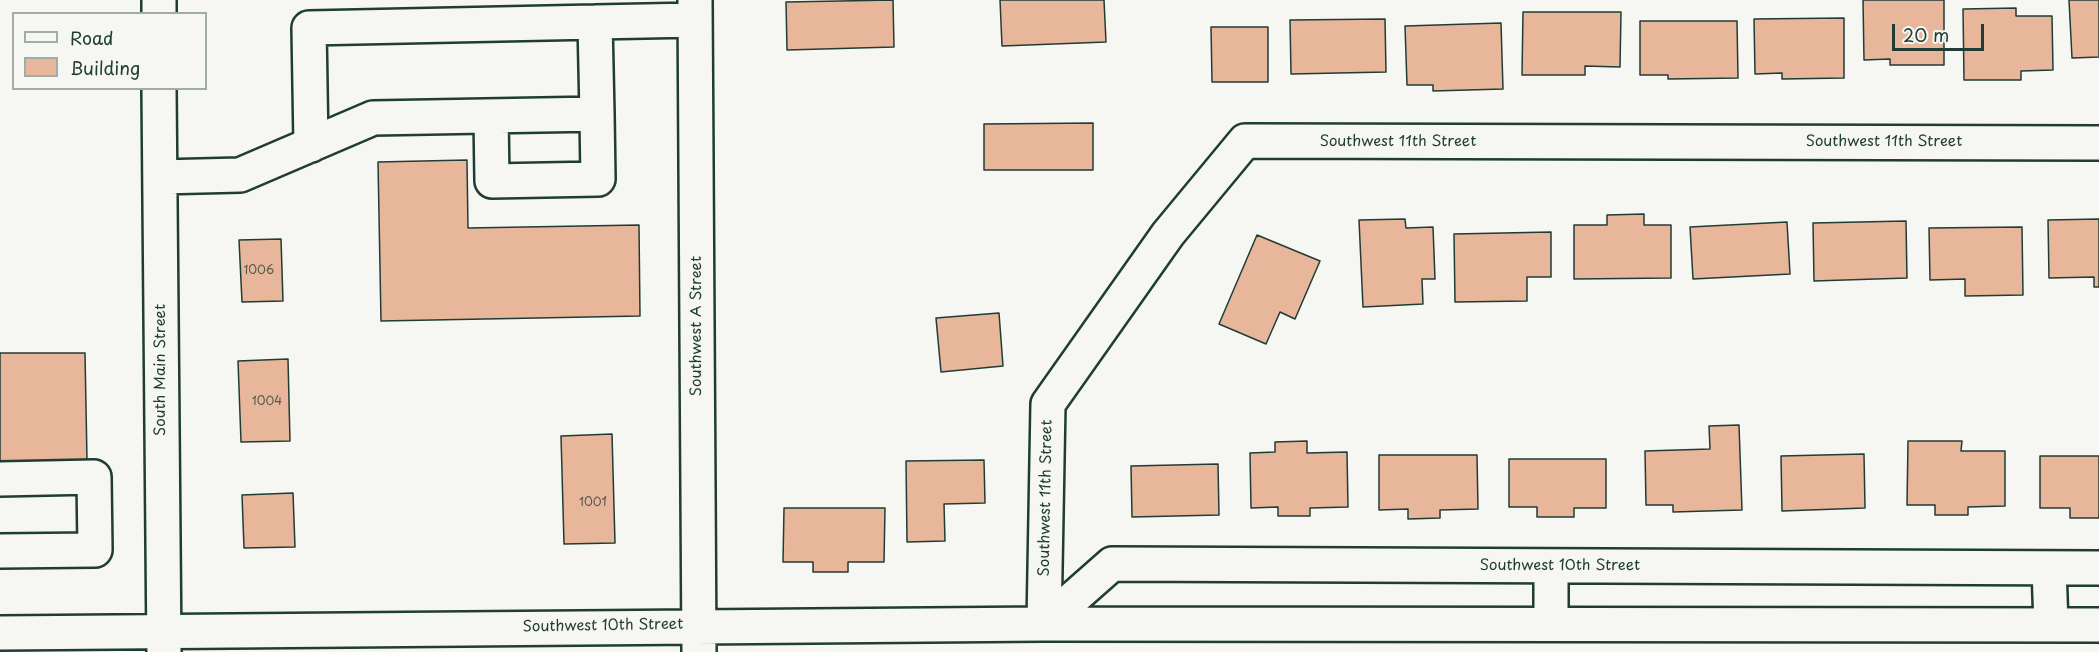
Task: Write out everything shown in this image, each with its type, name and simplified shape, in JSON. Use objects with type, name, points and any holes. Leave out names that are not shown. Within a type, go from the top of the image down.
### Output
[{"type":"street","points":[[311,144],[309,28],[595,22],[695,10]]},
{"type":"street","name":"Southwest A Street","points":[[695,10],[698,639]]},
{"type":"street","points":[[491,116],[492,181],[598,179],[595,22]]},
{"type":"street","name":"South Main Street","points":[[159,90],[163,642]]},
{"type":"street","points":[[160,177],[240,175],[373,118],[597,114]]},
{"type":"street","name":"Southwest 11th Street","points":[[1044,624],[1048,404],[1168,234],[1245,141],[2099,142]]},
{"type":"street","points":[[0,479],[94,477],[95,550],[0,551]]},
{"type":"street","name":"Southwest 10th Street","points":[[1044,624],[1112,564],[2099,568]]},
{"type":"street","points":[[1551,566],[1551,624]]},
{"type":"street","points":[[2049,568],[2051,625]]},
{"type":"street","name":"Southwest 10th Street","points":[[0,633],[163,642],[698,639],[1044,624],[2099,625]]},
{"type":"building","points":[[893,0],[894,47],[787,50],[786,2]]},
{"type":"building","points":[[1000,0],[1104,0],[1106,42],[1002,46]]},
{"type":"building","points":[[1863,0],[1944,0],[1944,65],[1890,65],[1890,59],[1864,60]]},
{"type":"building","points":[[2069,0],[2099,0],[2099,57],[2072,58]]},
{"type":"building","points":[[2016,8],[2016,16],[2052,16],[2053,70],[2021,71],[2021,80],[1964,80],[1963,9]]},
{"type":"building","points":[[1523,12],[1621,12],[1620,67],[1585,66],[1585,75],[1522,75]]},
{"type":"building","points":[[1844,18],[1844,78],[1782,79],[1782,73],[1755,74],[1754,19]]},
{"type":"building","points":[[1385,19],[1386,72],[1291,74],[1290,20]]},
{"type":"building","points":[[1640,21],[1737,21],[1738,78],[1668,79],[1668,75],[1640,75]]},
{"type":"building","points":[[1501,23],[1503,89],[1433,91],[1433,85],[1407,85],[1405,26]]},
{"type":"building","points":[[1211,27],[1268,27],[1268,82],[1212,82]]},
{"type":"building","points":[[1093,123],[1093,170],[984,170],[984,124]]},
{"type":"building","points":[[467,160],[468,228],[639,225],[640,316],[381,321],[378,162]]},
{"type":"building","points":[[1644,214],[1644,225],[1671,225],[1671,278],[1574,279],[1574,225],[1607,225],[1607,215]]},
{"type":"building","points":[[1405,219],[1406,228],[1433,227],[1435,279],[1422,279],[1423,304],[1363,307],[1359,220]]},
{"type":"building","points":[[2099,219],[2099,287],[2094,287],[2094,277],[2049,278],[2048,220]]},
{"type":"building","points":[[1906,221],[1907,278],[1814,281],[1813,223]]},
{"type":"building","points":[[1787,222],[1790,274],[1693,279],[1690,227]]},
{"type":"building","points":[[2022,227],[2023,295],[1965,296],[1965,279],[1930,280],[1929,228]]},
{"type":"building","points":[[1551,232],[1551,277],[1527,277],[1527,301],[1455,302],[1454,234]]},
{"type":"building","points":[[1257,235],[1320,261],[1295,319],[1280,312],[1266,344],[1219,324]]},
{"type":"building","points":[[281,239],[283,301],[242,302],[239,240]]},
{"type":"building","points":[[999,313],[1003,366],[941,372],[936,318]]},
{"type":"building","points":[[0,353],[85,353],[87,460],[0,462]]},
{"type":"building","points":[[288,359],[290,441],[241,442],[238,361]]},
{"type":"building","points":[[1739,425],[1742,510],[1673,512],[1673,505],[1646,505],[1645,451],[1710,449],[1709,426]]},
{"type":"building","points":[[612,434],[615,543],[564,544],[561,436]]},
{"type":"building","points":[[1307,441],[1307,453],[1347,452],[1348,507],[1310,508],[1310,516],[1278,516],[1278,507],[1251,508],[1250,453],[1275,452],[1275,442]]},
{"type":"building","points":[[1908,441],[1962,441],[1961,451],[2005,451],[2005,506],[1968,507],[1968,515],[1935,515],[1935,505],[1907,505]]},
{"type":"building","points":[[1864,454],[1865,508],[1782,511],[1781,456]]},
{"type":"building","points":[[1379,455],[1477,455],[1478,509],[1440,510],[1440,518],[1408,519],[1408,509],[1379,510]]},
{"type":"building","points":[[2040,456],[2099,456],[2099,518],[2070,518],[2070,508],[2040,508]]},
{"type":"building","points":[[1509,459],[1606,459],[1606,508],[1574,508],[1574,517],[1537,517],[1537,507],[1509,507]]},
{"type":"building","points":[[984,460],[985,503],[944,504],[945,541],[907,542],[906,461]]},
{"type":"building","points":[[1218,464],[1219,515],[1132,517],[1131,466]]},
{"type":"building","points":[[293,493],[295,547],[244,548],[242,495]]},
{"type":"building","points":[[784,508],[885,508],[884,562],[848,562],[848,572],[813,572],[813,562],[783,562]]}]
